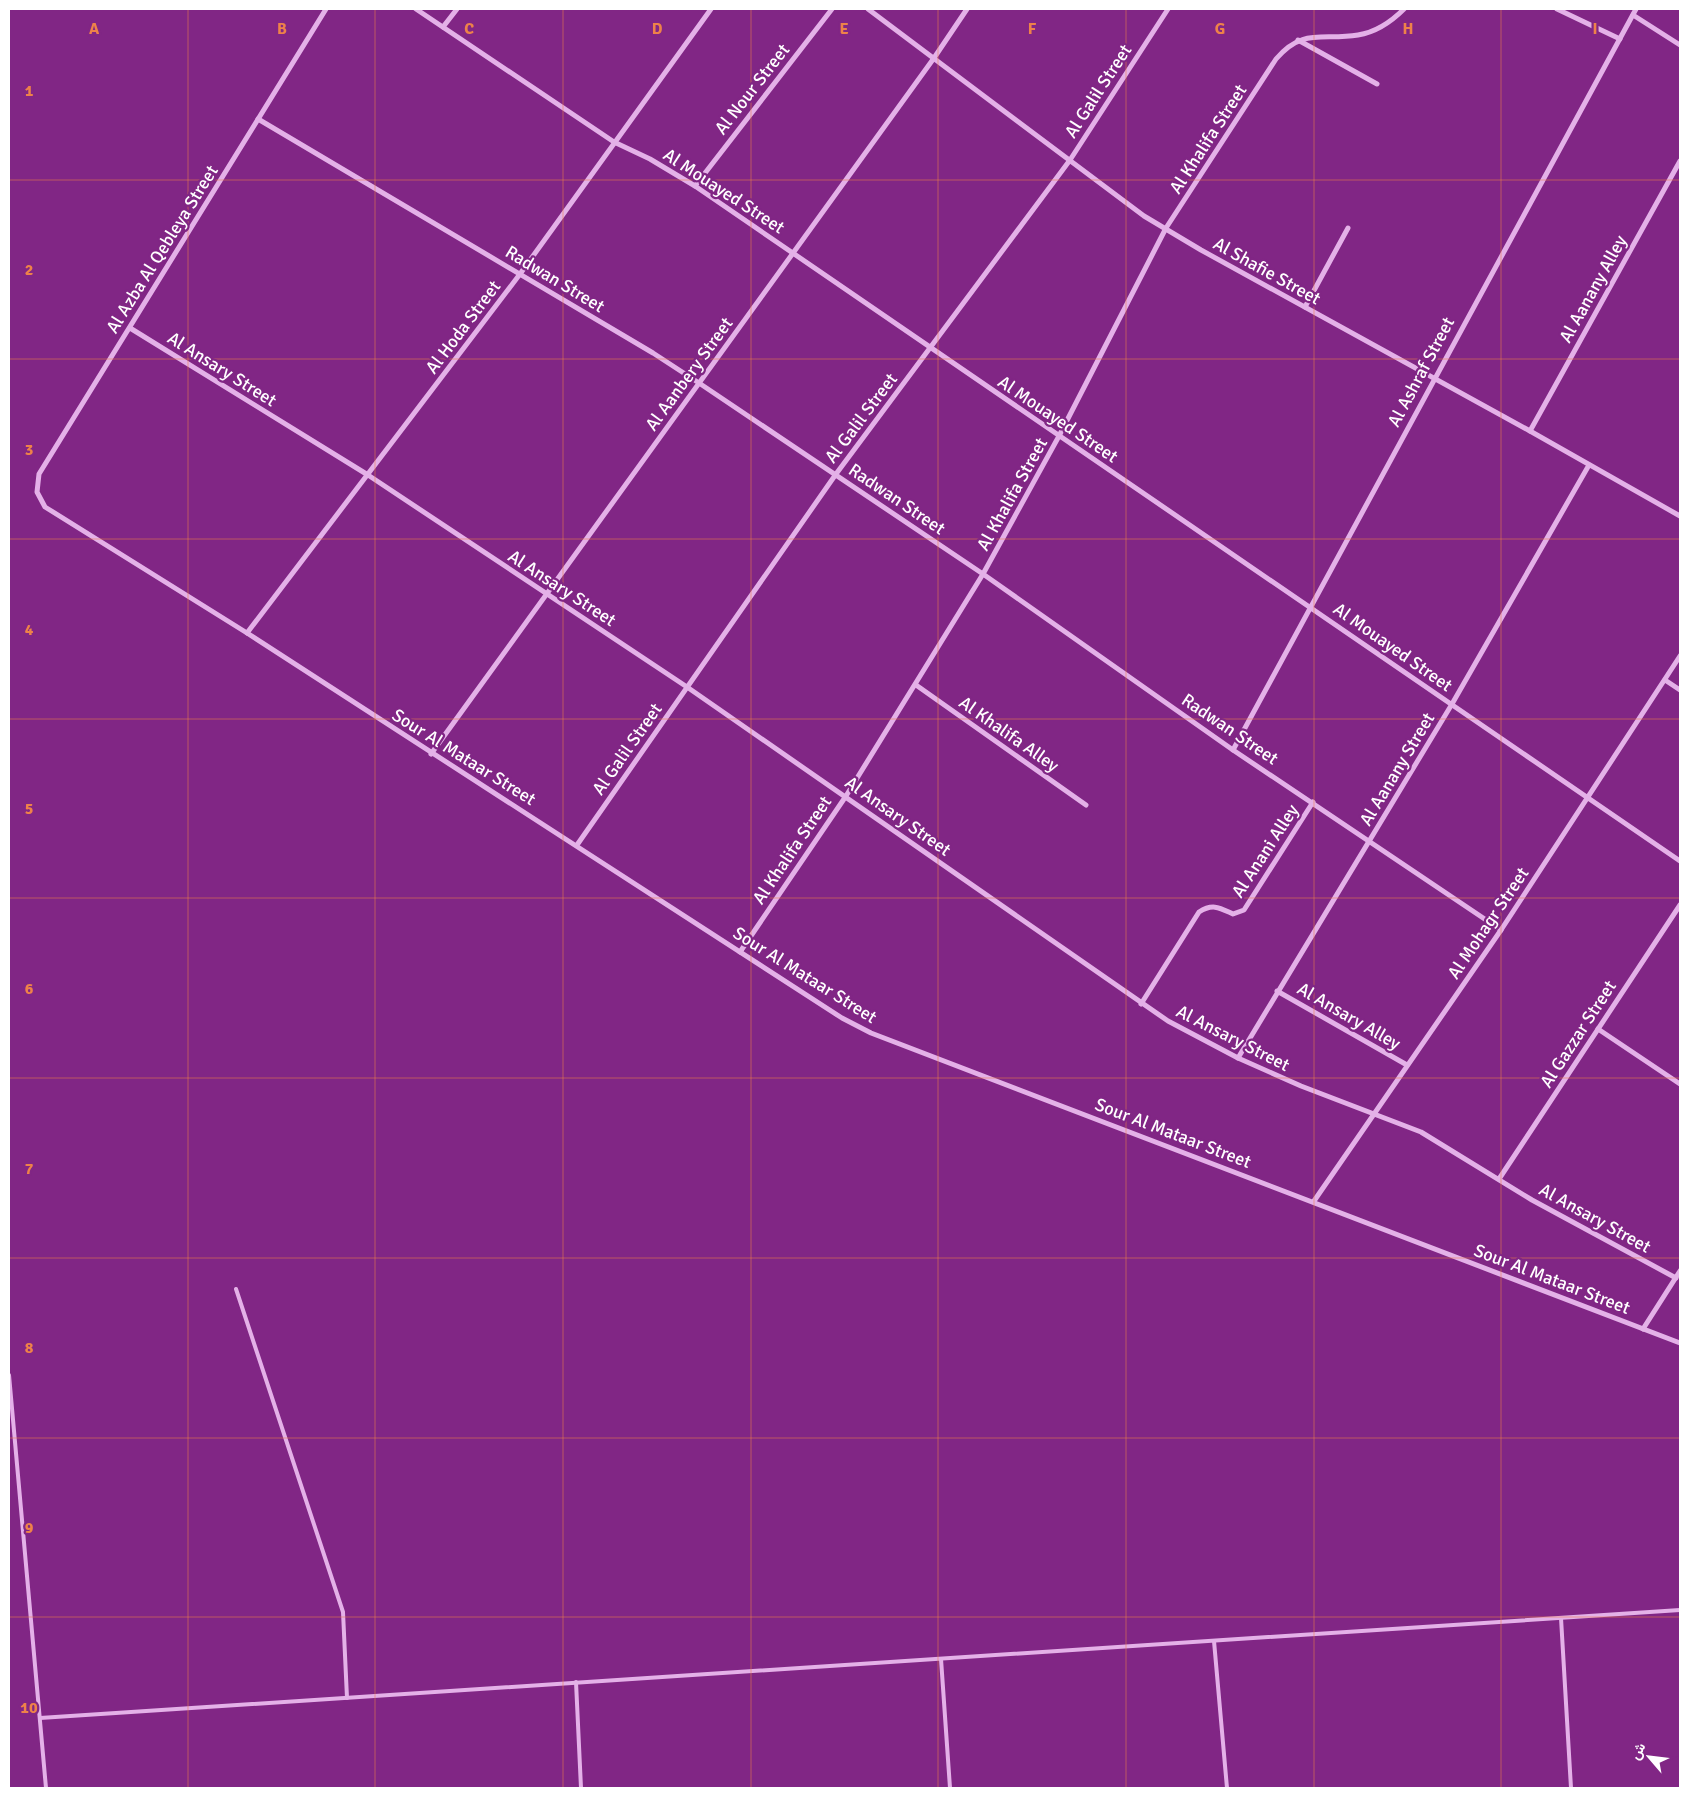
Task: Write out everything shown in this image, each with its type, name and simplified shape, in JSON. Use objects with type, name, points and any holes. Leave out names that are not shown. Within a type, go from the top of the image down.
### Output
[{"type":"street","name":"Al Azba Al Qebleya Street","points":[[45,507],[37,492],[39,474],[326,9]]},
{"type":"street","name":"Al Mouayed Street","points":[[416,9],[614,142],[650,159],[695,186],[1680,861]]},
{"type":"street","points":[[444,27],[457,9]]},
{"type":"street","name":"Al Hoda Street","points":[[247,632],[520,274],[711,9]]},
{"type":"street","name":"Al Nour Street","points":[[695,186],[832,9]]},
{"type":"street","name":"Al Shafie Street","points":[[868,9],[1144,216],[1200,250],[1530,431],[1680,516]]},
{"type":"street","name":"Al Aanbery Street","points":[[431,754],[934,58],[967,9]]},
{"type":"street","name":"Al Galil Street","points":[[577,845],[836,474],[1070,160],[1168,9]]},
{"type":"street","name":"Al Khalifa Street","points":[[740,952],[846,796],[983,574],[1059,436],[1166,228],[1276,59],[1286,47],[1298,40],[1318,35],[1358,36],[1375,31],[1389,23],[1404,9]]},
{"type":"street","points":[[1557,9],[1620,39]]},
{"type":"street","name":"Al Ashraf Street","points":[[1233,750],[1636,9]]},
{"type":"street","points":[[1632,15],[1680,45]]},
{"type":"street","points":[[1298,40],[1376,84]]},
{"type":"street","name":"Radwan Street","points":[[258,119],[520,274],[699,383],[983,574],[1233,750],[1314,802],[1501,930]]},
{"type":"street","name":"Al Aanany Alley","points":[[1530,431],[1680,161]]},
{"type":"street","points":[[1305,307],[1348,228]]},
{"type":"street","name":"Al Ansary Street","points":[[130,328],[368,475],[687,687],[1168,1021],[1238,1058],[1301,1086],[1421,1132],[1532,1200],[1676,1278]]},
{"type":"street","name":"Al Aanany Street","points":[[1238,1058],[1452,704],[1588,465]]},
{"type":"street","name":"Sour Al Mataar Street","points":[[45,507],[247,632],[431,754],[577,845],[842,1018],[871,1033],[1680,1342]]},
{"type":"street","name":"Al Mohagr Street","points":[[1314,1201],[1501,930],[1680,656]]},
{"type":"street","points":[[1665,680],[1680,690]]},
{"type":"street","name":"Al Khalifa Alley","points":[[916,685],[1086,805]]},
{"type":"street","name":"Al Anani Alley","points":[[1141,1004],[1199,912],[1212,906],[1219,907],[1233,914],[1244,910],[1314,802]]},
{"type":"street","name":"Al Gazzar Street","points":[[1499,1179],[1680,905]]},
{"type":"street","name":"Al Ansary Alley","points":[[1277,991],[1407,1065]]},
{"type":"street","points":[[1598,1029],[1680,1084]]},
{"type":"street","points":[[1642,1329],[1680,1271]]},
{"type":"lane","points":[[236,1289],[343,1612],[347,1698]]},
{"type":"lane","points":[[9,1374],[46,1788]]},
{"type":"lane","points":[[40,1718],[1680,1610]]},
{"type":"lane","points":[[1561,1618],[1571,1788]]},
{"type":"lane","points":[[1214,1641],[1227,1788]]},
{"type":"lane","points":[[941,1659],[950,1788]]},
{"type":"lane","points":[[576,1682],[580,1788]]}]
